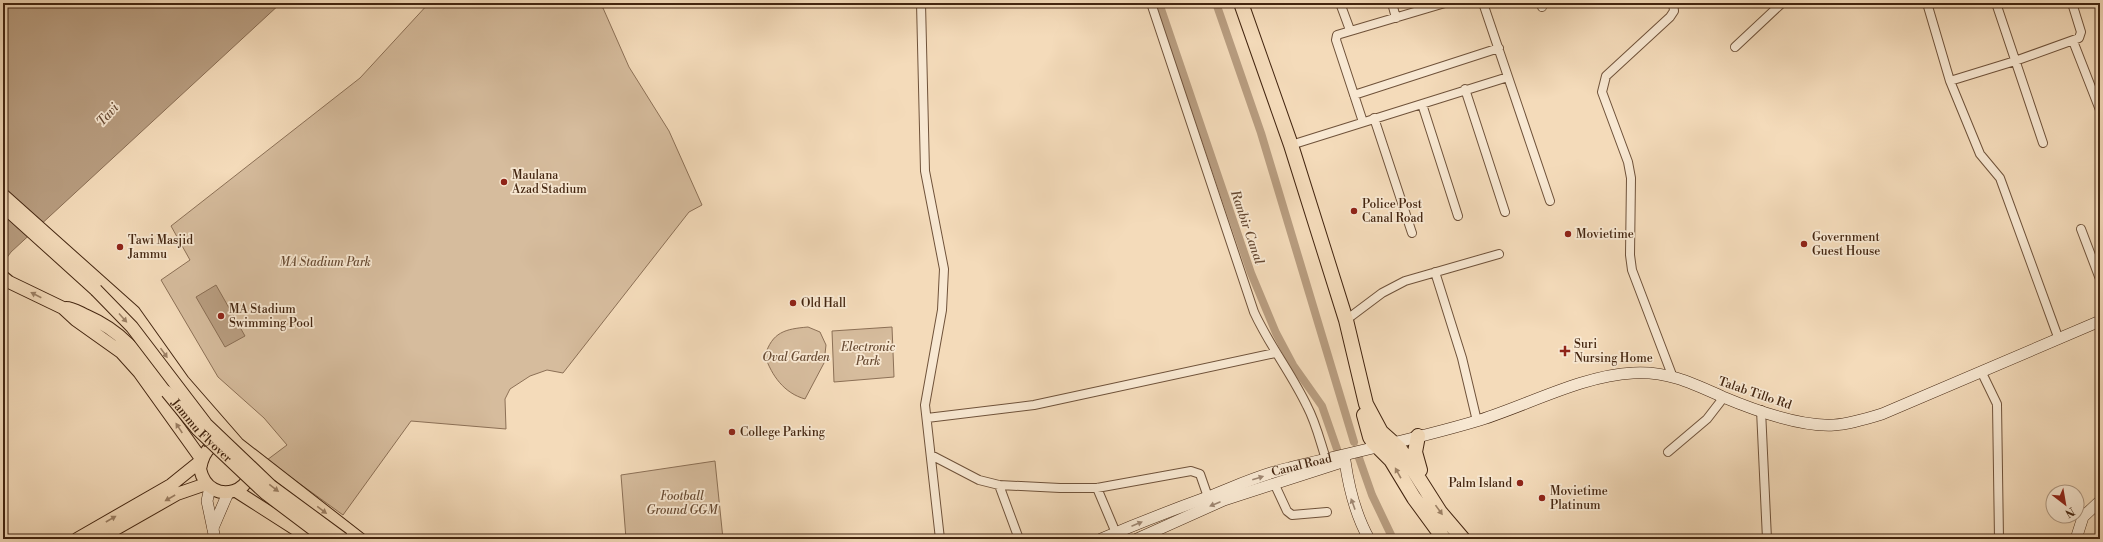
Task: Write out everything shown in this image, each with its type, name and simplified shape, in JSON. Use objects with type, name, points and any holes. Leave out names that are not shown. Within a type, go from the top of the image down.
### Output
[{"type":"highway","points":[[1241,3],[1292,145],[1346,320],[1366,404],[1381,432],[1385,447],[1424,513],[1444,539]]},
{"type":"highway","points":[[1418,436],[1415,452],[1424,488]]},
{"type":"highway","points":[[1385,447],[1404,454],[1440,512],[1463,539]]},
{"type":"main road","points":[[3,195],[56,249]]},
{"type":"main road","points":[[3,206],[134,312],[183,381],[251,460],[252,469],[249,478],[244,486],[232,492],[214,534]]},
{"type":"main road","name":"Jammu Flyover","points":[[56,249],[132,327],[206,424],[271,486],[343,539]]},
{"type":"main road","points":[[6,279],[63,308],[76,320],[113,345],[128,359],[165,406],[202,460]]},
{"type":"main road","name":"Jammu Flyover","points":[[63,308],[69,308],[103,323],[123,336],[136,350],[167,392],[198,430],[265,494],[326,539]]},
{"type":"main road","name":"Talab Tillo Rd","points":[[1385,447],[1418,436],[1477,421],[1520,407],[1582,383],[1610,376],[1650,372],[1672,375],[1724,397],[1761,410],[1812,424],[1834,425],[1863,420],[1982,373],[2058,337],[2100,321]]},
{"type":"main road","points":[[311,539],[232,492],[216,491],[208,485],[200,469],[206,450],[216,444],[227,442],[242,448],[360,539]]},
{"type":"main road","name":"Canal Road","points":[[1101,539],[1162,513],[1287,468],[1385,447]]},
{"type":"main road","points":[[77,539],[171,485],[202,460]]},
{"type":"main road","name":"Canal Road","points":[[1137,539],[1224,500],[1274,483],[1345,462],[1350,494],[1363,529],[1369,539]]},
{"type":"main road","points":[[208,485],[207,501],[214,534]]},
{"type":"main road","points":[[98,539],[177,494],[208,485]]},
{"type":"main road","points":[[2076,539],[2083,517],[2100,501]]},
{"type":"street","points":[[921,3],[925,171],[944,270],[943,304],[927,388],[926,418],[940,539]]},
{"type":"street","points":[[1150,3],[1254,312],[1275,353],[1307,404],[1326,459]]},
{"type":"street","points":[[1340,3],[1350,30]]},
{"type":"street","points":[[1392,3],[1396,18]]},
{"type":"street","points":[[1363,122],[1336,40],[1339,33],[1396,18],[1431,5],[1444,3]]},
{"type":"street","points":[[1483,3],[1550,201]]},
{"type":"street","points":[[1672,375],[1632,270],[1630,255],[1631,178],[1628,162],[1602,92],[1603,81],[1606,76],[1670,17],[1674,11],[1673,3]]},
{"type":"street","points":[[1735,47],[1782,3]]},
{"type":"street","points":[[1927,3],[1950,81],[1980,154],[2000,178],[2058,337]]},
{"type":"street","points":[[1996,3],[2043,142]]},
{"type":"street","points":[[1950,81],[2015,61],[2079,38],[2081,32],[2072,3]]},
{"type":"street","points":[[2073,41],[2100,110]]},
{"type":"street","points":[[1354,95],[1499,48]]},
{"type":"street","points":[[1292,145],[1508,77]]},
{"type":"street","points":[[1465,90],[1505,212]]},
{"type":"street","points":[[1422,104],[1458,216]]},
{"type":"street","points":[[1374,118],[1412,233]]},
{"type":"street","points":[[2081,229],[2100,279]]},
{"type":"street","points":[[1346,320],[1394,285],[1498,254]]},
{"type":"street","points":[[1435,272],[1462,358],[1477,421]]},
{"type":"street","points":[[926,418],[1034,405],[1275,353]]},
{"type":"street","points":[[1982,373],[1997,404],[1999,539]]},
{"type":"street","points":[[1668,452],[1707,419],[1724,397]]},
{"type":"street","points":[[1761,410],[1766,539]]},
{"type":"street","points":[[931,455],[979,480],[999,485],[1097,488],[1191,471],[1200,474],[1208,497]]},
{"type":"street","points":[[1274,483],[1287,511],[1292,515],[1327,512]]},
{"type":"street","points":[[999,485],[1019,539]]},
{"type":"street","points":[[1097,488],[1116,532]]},
{"type":"green space","name":"MA Stadium Park","points":[[429,3],[595,3],[603,8],[629,67],[669,131],[702,205],[689,212],[563,373],[547,370],[530,376],[510,389],[505,399],[506,429],[411,421],[343,515],[267,460],[287,445],[264,418],[218,377],[161,280],[190,260],[171,226],[360,78]]},
{"type":"green space","name":"Oval Garden","points":[[808,327],[820,332],[826,345],[824,363],[805,399],[791,393],[780,383],[771,370],[765,356],[771,342],[780,333]]},
{"type":"green space","name":"Electronic Park","points":[[892,327],[894,377],[834,382],[832,331]]},
{"type":"green space","name":"Football Ground GGM","points":[[715,461],[723,539],[626,539],[621,475]]},
{"type":"water","name":"Tavi","points":[[3,3],[281,3],[11,252],[3,263]]},
{"type":"water","name":"MA Stadium Swimming Pool","points":[[216,285],[245,336],[225,347],[196,297]]},
{"type":"waterway","name":"Ranbir Canal","points":[[1159,3],[1251,273],[1276,333],[1293,365],[1322,406],[1337,449]]},
{"type":"waterway","name":"Ranbir Canal","points":[[1216,3],[1261,133],[1354,442]]},
{"type":"waterway","name":"Ranbir Canal","points":[[1359,458],[1372,495],[1393,539]]},
{"type":"place","name":"Maulana Azad Stadium","points":[[504,182]]},
{"type":"place","name":"Police Post Canal Road","points":[[1354,211]]},
{"type":"place","name":"Movietime","points":[[1568,234]]},
{"type":"place","name":"Government Guest House","points":[[1804,244]]},
{"type":"place","name":"Tawi Masjid Jammu","points":[[120,247]]},
{"type":"place","name":"Old Hall","points":[[793,303]]},
{"type":"place","name":"MA Stadium Swimming Pool","points":[[221,316]]},
{"type":"place","name":"Suri Nursing Home","points":[[1565,351]]},
{"type":"place","name":"College Parking","points":[[732,432]]},
{"type":"place","name":"Palm Island","points":[[1520,483]]},
{"type":"place","name":"Movietime Platinum","points":[[1542,498]]}]
